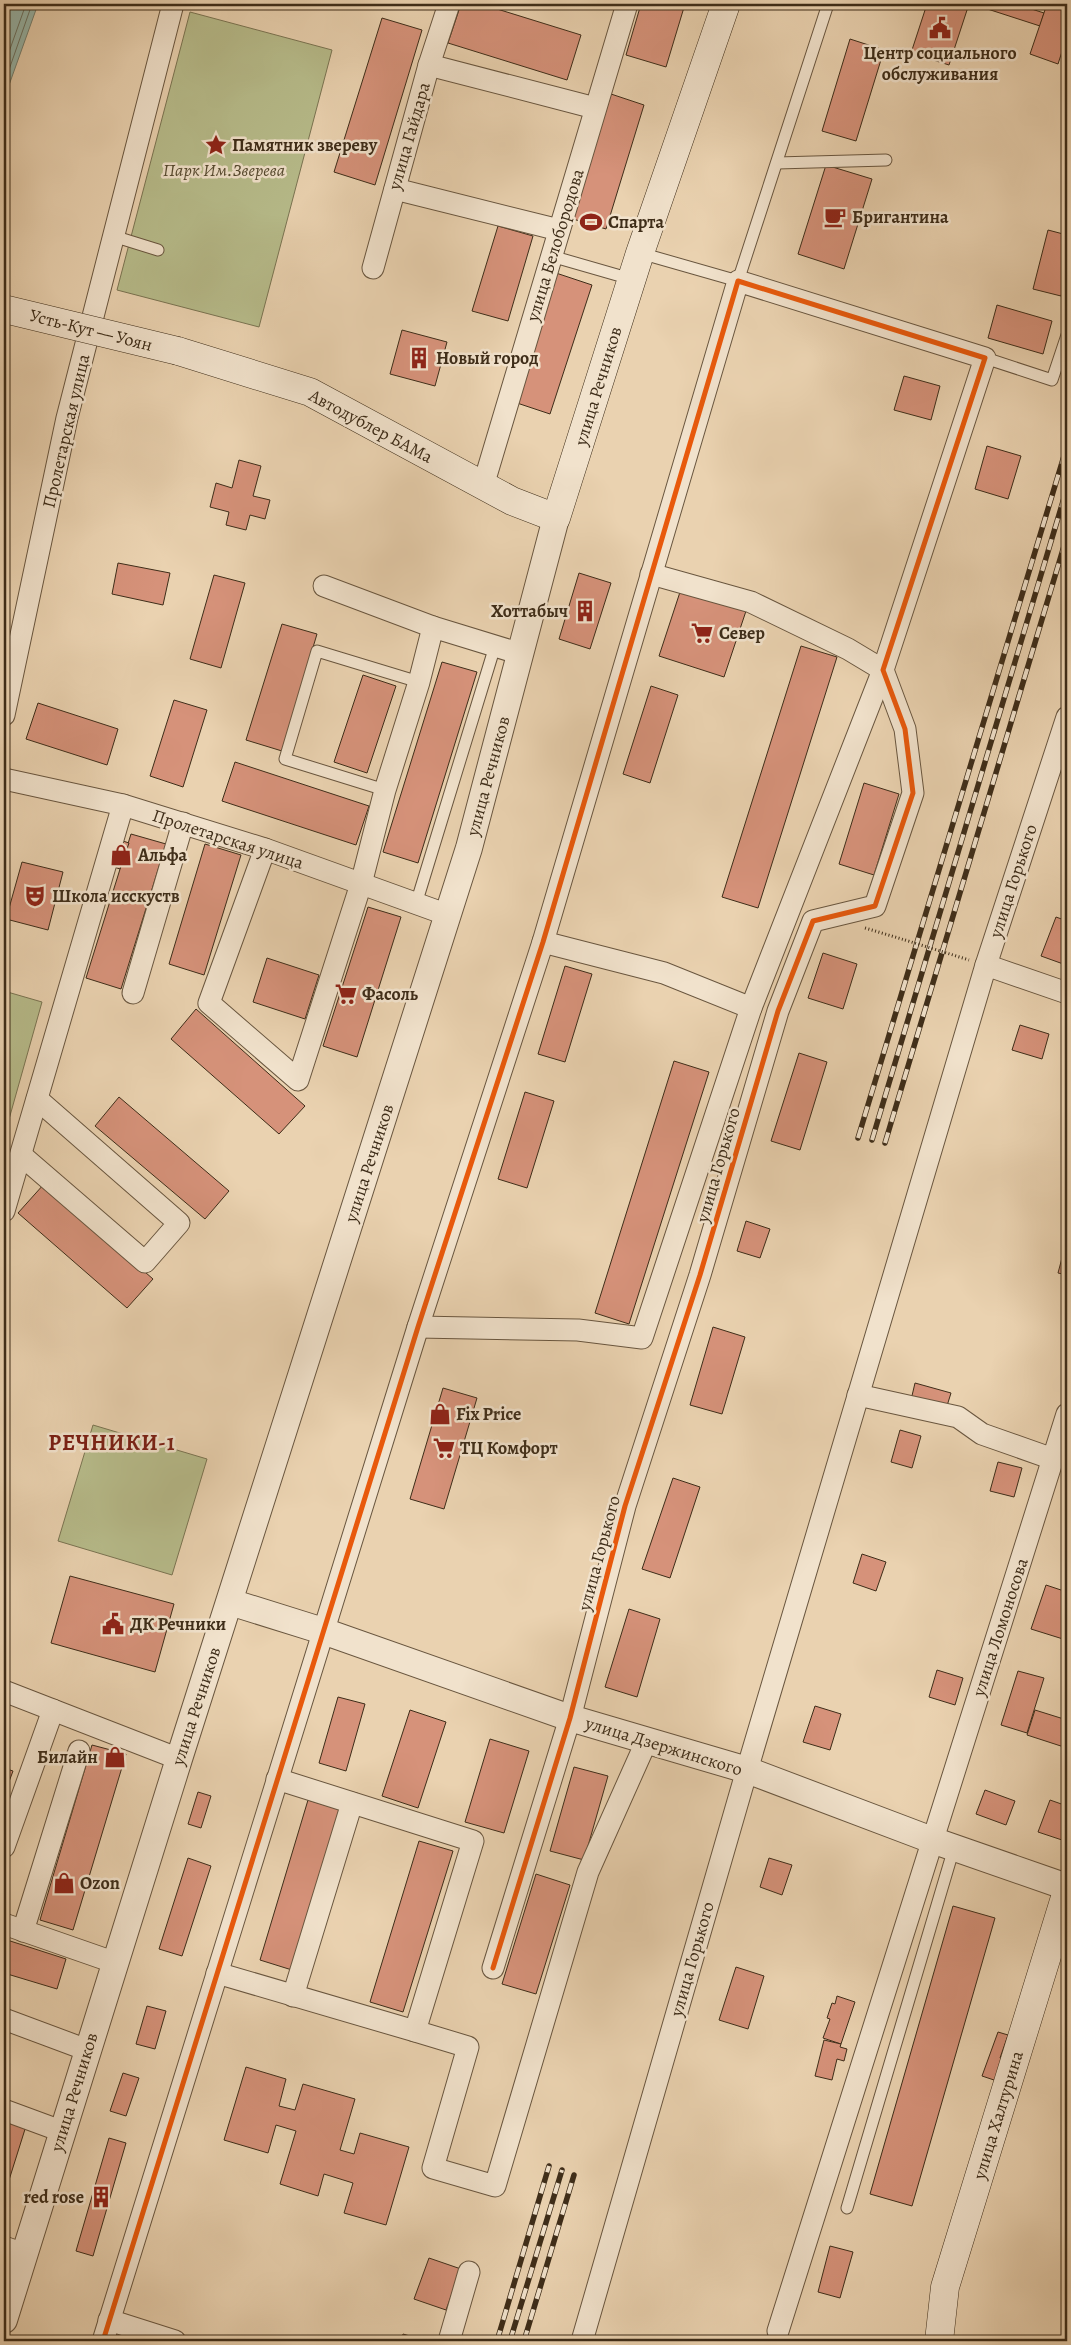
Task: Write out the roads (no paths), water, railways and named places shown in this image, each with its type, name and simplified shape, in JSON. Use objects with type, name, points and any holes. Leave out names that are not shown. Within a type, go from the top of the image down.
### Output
[{"type":"main road","name":"улица Речников","points":[[556,518],[640,253],[726,4]]},
{"type":"main road","name":"Усть-Кут — Уоян","points":[[4,309],[178,351]]},
{"type":"main road","name":"Автодублер БАМа","points":[[178,351],[310,392],[512,501],[556,518]]},
{"type":"main road","name":"улица Халтурина","points":[[939,2341],[945,2287],[1067,1891]]},
{"type":"street","name":"Пролетарская улица","points":[[4,715],[67,418],[172,4]]},
{"type":"street","name":"улица Гайдара","points":[[373,268],[429,65],[449,4]]},
{"type":"street","name":"улица Белобородова","points":[[483,486],[627,4]]},
{"type":"street","points":[[429,65],[595,108]]},
{"type":"street","points":[[395,189],[559,230]]},
{"type":"street","points":[[103,2341],[418,1327],[543,942],[738,281],[985,358],[882,670],[751,1008],[642,1338],[578,1330],[418,1327]]},
{"type":"street","name":"улица Речников","points":[[4,2320],[14,2250],[61,2131],[116,1963],[179,1759],[469,848],[556,518]]},
{"type":"street","points":[[651,574],[751,602],[848,649],[882,670]]},
{"type":"street","points":[[324,586],[433,627],[521,654]]},
{"type":"street","points":[[265,849],[209,1003],[298,1080],[361,884],[385,790],[419,682],[433,627]]},
{"type":"street","name":"улица Горького","points":[[570,1718],[625,1506],[700,1275],[778,1011],[813,921],[875,906],[913,793],[905,729],[882,670]]},
{"type":"street","name":"улица Горького","points":[[582,2341],[747,1770],[858,1395],[977,963],[1067,717]]},
{"type":"street","name":"Пролетарская улица","points":[[4,780],[123,805],[183,823],[265,849],[448,914]]},
{"type":"street","points":[[4,1211],[123,805]]},
{"type":"street","points":[[133,993],[183,823]]},
{"type":"street","points":[[543,942],[664,973],[751,1008]]},
{"type":"street","points":[[977,963],[1067,993]]},
{"type":"street","points":[[21,1155],[145,1262],[178,1223],[37,1099]]},
{"type":"street","points":[[858,1395],[958,1416],[982,1434],[1053,1460]]},
{"type":"street","name":"улица Ломоносова","points":[[778,2331],[943,1844],[1053,1460],[1063,1441],[1067,1414]]},
{"type":"street","name":"улица Дзержинского","points":[[230,1602],[323,1631],[570,1718],[747,1770],[943,1844],[1067,1887]]},
{"type":"street","points":[[4,1691],[179,1759]]},
{"type":"street","points":[[4,1847],[52,1710]]},
{"type":"street","points":[[493,1968],[570,1718]]},
{"type":"street","points":[[217,1973],[468,2047],[433,2168],[495,2186],[588,1872],[647,1740]]},
{"type":"street","points":[[79,1752],[14,1928],[116,1963]]},
{"type":"street","points":[[277,1779],[473,1841],[415,2031]]},
{"type":"street","points":[[293,1996],[352,1803]]},
{"type":"street","points":[[4,2019],[87,2050]]},
{"type":"street","points":[[4,2110],[61,2131]]},
{"type":"street","points":[[449,2341],[469,2272]]},
{"type":"street","points":[[109,2320],[175,2341]]},
{"type":"lane","points":[[640,253],[738,281],[828,4]]},
{"type":"lane","points":[[777,163],[886,160]]},
{"type":"lane","points":[[113,236],[158,250]]},
{"type":"lane","points":[[552,256],[632,280]]},
{"type":"lane","points":[[985,358],[1052,380],[1067,335]]},
{"type":"lane","points":[[416,904],[495,646]]},
{"type":"lane","points":[[385,790],[285,759],[317,651],[419,682]]},
{"type":"lane","points":[[847,2208],[943,1844]]},
{"type":"water","points":[[4,4],[38,4],[4,99]]},
{"type":"railway","points":[[858,1138],[1067,446]]},
{"type":"railway","points":[[872,1140],[1067,488]]},
{"type":"railway","points":[[885,1143],[1067,536]]},
{"type":"railway","points":[[497,2341],[549,2166]]},
{"type":"railway","points":[[510,2341],[562,2170]]},
{"type":"railway","points":[[524,2341],[574,2175]]},
{"type":"place","name":"Центр социального обслуживания","points":[[940,28]]},
{"type":"place","name":"Памятник звереву","points":[[216,145]]},
{"type":"place","name":"Бригантина","points":[[835,217]]},
{"type":"place","name":"Спарта","points":[[591,222]]},
{"type":"place","name":"Новый город","points":[[419,358]]},
{"type":"place","name":"Хоттабыч","points":[[585,611]]},
{"type":"place","name":"Север","points":[[702,633]]},
{"type":"place","name":"Альфа","points":[[121,855]]},
{"type":"place","name":"Школа исскуств","points":[[35,896]]},
{"type":"place","name":"Фасоль","points":[[346,994]]},
{"type":"place","name":"Fix Price","points":[[440,1414]]},
{"type":"place","name":"ТЦ Комфорт","points":[[444,1448]]},
{"type":"place","name":"ДК Речники","points":[[113,1624]]},
{"type":"place","name":"Билайн","points":[[115,1757]]},
{"type":"place","name":"Ozon","points":[[64,1883]]},
{"type":"place","name":"red rose","points":[[101,2197]]},
{"type":"district","name":"РЕЧНИКИ-1","points":[[112,1442]]},
{"type":"park label","name":"Парк Им.Зверева","points":[[224,170]]}]
